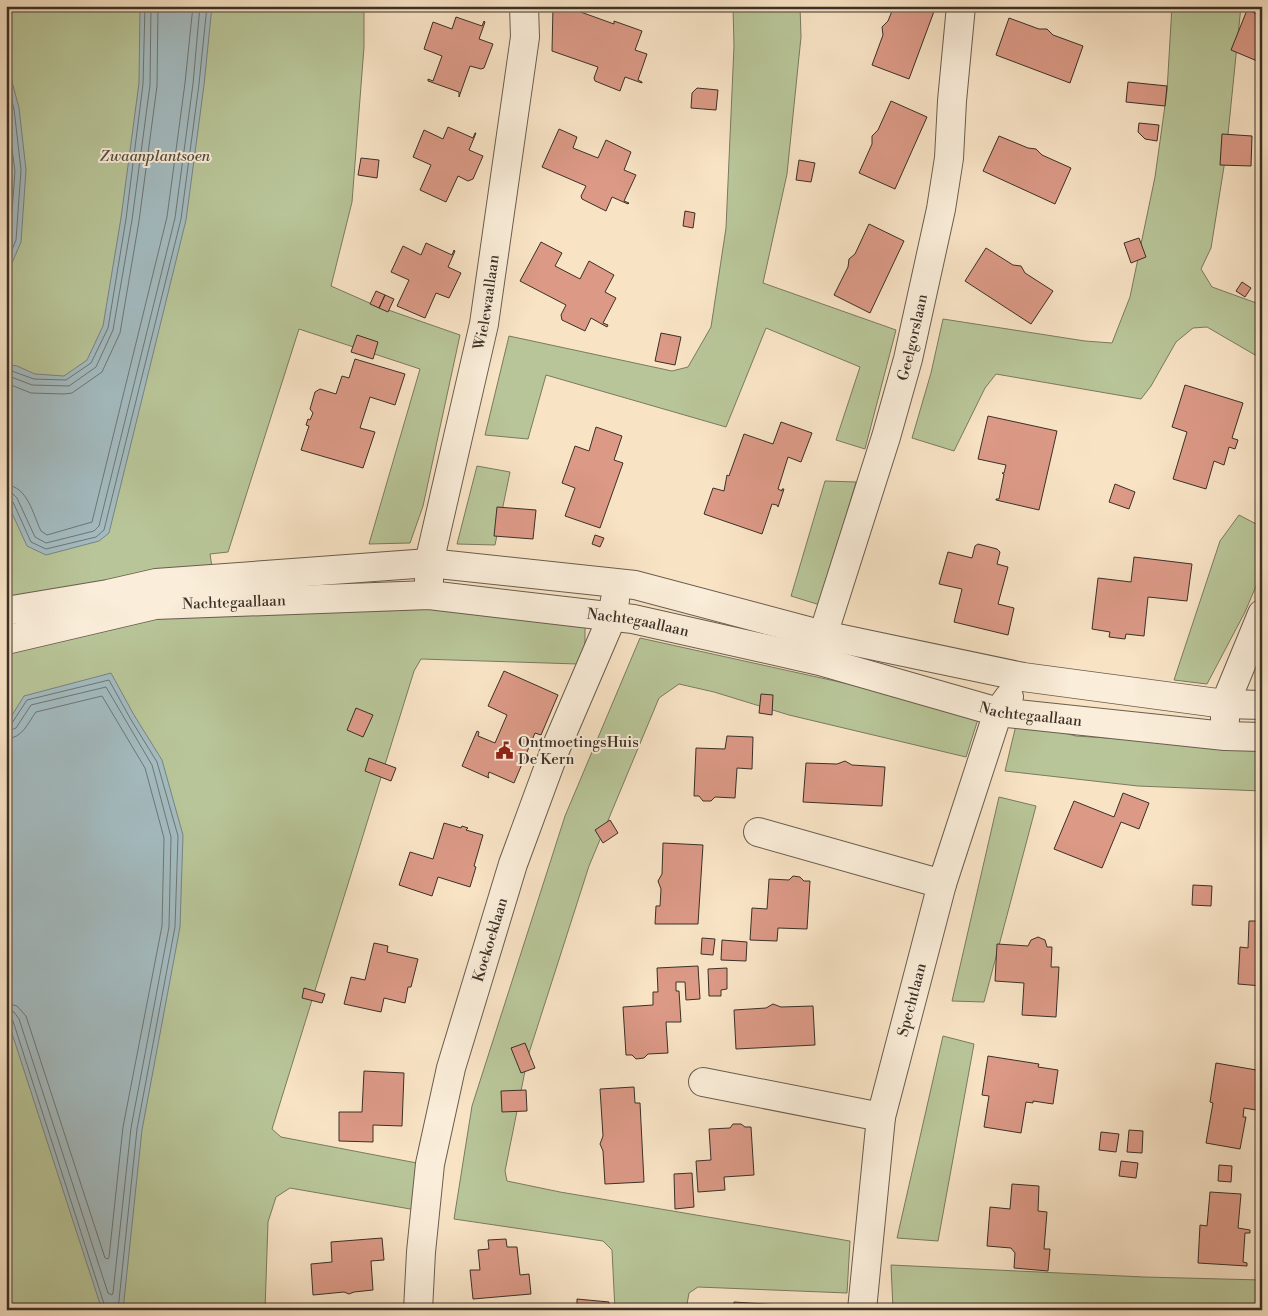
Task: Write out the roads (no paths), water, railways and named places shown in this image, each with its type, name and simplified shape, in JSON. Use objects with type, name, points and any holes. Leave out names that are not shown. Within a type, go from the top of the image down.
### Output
[{"type":"street","name":"Wielewaallaan","points":[[429,595],[429,563],[484,324],[524,37],[524,6]]},
{"type":"street","name":"Geelgorslaan","points":[[822,648],[906,368],[941,209],[949,158],[952,100],[961,6]]},
{"type":"street","name":"Nachtegaallaan","points":[[6,611],[108,594],[156,582],[429,563],[635,585],[822,648],[998,712],[1225,736],[1262,737]]},
{"type":"street","name":"Koekoeklaan","points":[[418,1310],[421,1252],[430,1164],[451,1068],[480,967],[513,864],[556,750],[612,617],[619,584]]},
{"type":"street","name":"Nachtegaallaan","points":[[6,640],[155,605],[429,595],[633,619],[1023,677],[1225,704],[1262,705]]},
{"type":"street","points":[[1225,736],[1225,704],[1262,614]]},
{"type":"street","name":"Spechtlaan","points":[[862,1310],[881,1117],[942,884],[998,712],[1023,677]]},
{"type":"street","points":[[758,832],[942,884]]},
{"type":"street","points":[[703,1082],[881,1117]]},
{"type":"water","points":[[140,6],[212,6],[204,85],[186,220],[109,533],[99,541],[46,555],[27,546],[6,500],[6,364],[17,366],[35,374],[64,376],[87,360],[103,326],[121,218],[139,83]]},
{"type":"water","points":[[6,59],[19,108],[26,170],[21,242],[6,277]]},
{"type":"water","points":[[111,673],[162,760],[183,835],[180,927],[142,1130],[123,1310],[102,1310],[6,1015],[6,725],[24,696]]},
{"type":"place","name":"OntmoetingsHuis De Kern","points":[[504,751]]},
{"type":"park label","name":"Zwaanplantsoen","points":[[155,156]]}]
